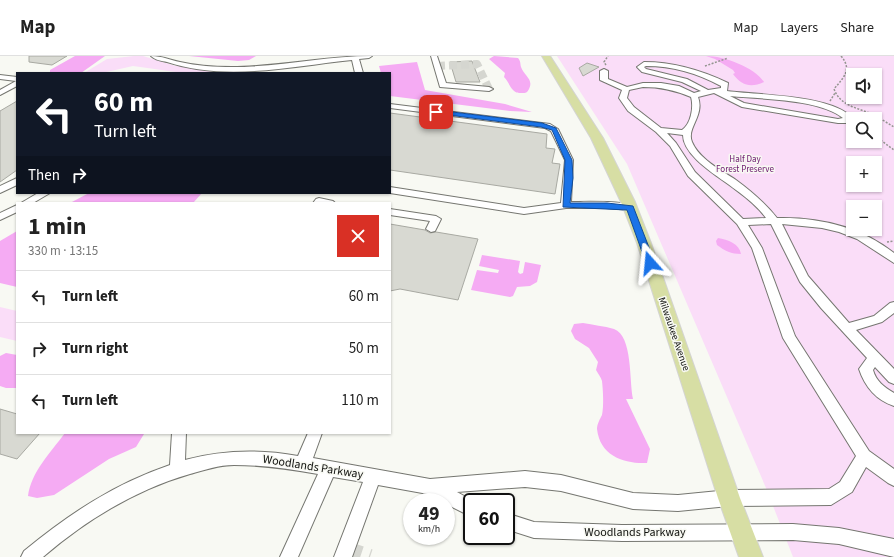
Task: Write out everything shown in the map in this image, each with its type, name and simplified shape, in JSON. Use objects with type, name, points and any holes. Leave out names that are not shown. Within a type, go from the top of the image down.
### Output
[{"type":"main road","name":"Milwaukee Avenue","points":[[546,56],[597,138],[630,208],[644,243],[750,557]]},
{"type":"street","points":[[154,56],[185,64],[225,71],[369,56]]},
{"type":"street","points":[[285,56],[288,65]]},
{"type":"street","points":[[434,56],[444,85],[489,89]]},
{"type":"street","points":[[355,57],[359,72]]},
{"type":"street","points":[[604,71],[604,80],[626,89],[643,85],[661,85],[676,88],[694,96],[711,92],[724,90],[725,85],[711,77],[684,68],[664,64],[644,64],[640,67],[644,71],[678,78],[695,84],[711,92],[742,105],[838,121],[843,121],[848,118],[843,112],[800,101],[733,96],[711,92]]},
{"type":"street","points":[[0,77],[16,79]]},
{"type":"street","points":[[0,92],[16,84]]},
{"type":"street","points":[[626,89],[623,98],[631,109],[659,130],[673,146],[696,180],[741,222],[757,248],[789,338],[864,456],[894,478]]},
{"type":"street","points":[[694,96],[696,112],[686,134],[687,140],[697,155],[738,186],[773,219],[785,238],[796,266],[804,278],[894,378]]},
{"type":"street","points":[[391,106],[542,125],[554,129],[569,160],[566,205]]},
{"type":"street","points":[[659,130],[676,133],[683,133],[688,130]]},
{"type":"street","points":[[0,190],[16,182]]},
{"type":"street","points":[[391,190],[524,211],[566,205],[607,205],[630,208]]},
{"type":"street","points":[[28,202],[43,194]]},
{"type":"street","points":[[0,217],[16,209]]},
{"type":"street","points":[[391,212],[436,219],[431,229]]},
{"type":"street","points":[[741,222],[773,219],[812,223],[848,232],[874,244],[894,259]]},
{"type":"street","points":[[848,328],[878,319],[894,306]]},
{"type":"street","points":[[876,358],[866,369],[869,380],[876,389],[894,400]]},
{"type":"street","points":[[177,470],[179,434]]},
{"type":"street","points":[[303,463],[315,434]]},
{"type":"street","name":"Woodlands Parkway","points":[[30,557],[61,531],[89,512],[146,481],[205,462],[233,458],[282,460],[303,463],[430,487],[525,479],[561,483],[633,501],[678,502],[729,498],[831,497],[846,487],[864,456]]},
{"type":"street","points":[[289,557],[329,468]]},
{"type":"street","points":[[343,557],[373,476]]},
{"type":"street","name":"Woodlands Parkway","points":[[430,487],[463,504]]},
{"type":"street","name":"Woodlands Parkway","points":[[515,524],[534,530],[622,533],[793,532],[839,536],[894,548]]},
{"type":"path","points":[[841,56],[848,66],[843,78],[834,90],[836,97],[894,127]]},
{"type":"path","points":[[705,66],[727,58]]},
{"type":"path","points":[[882,141],[894,150]]},
{"type":"green space","points":[[143,56],[176,66],[213,68],[211,72],[176,72],[133,66],[106,72],[86,72],[107,59]]},
{"type":"green space","name":"Half Day Forest Preserve","points":[[557,56],[894,56],[894,557],[793,557],[766,488],[627,164]]},
{"type":"green space","points":[[0,307],[16,311],[16,341],[0,337]]},
{"type":"shaded area","points":[[75,56],[105,56],[82,72],[50,72],[50,70]]},
{"type":"shaded area","points":[[189,56],[256,56],[249,60],[238,61]]},
{"type":"shaded area","points":[[494,56],[518,58],[522,70],[530,83],[527,92],[518,93],[513,90],[504,77],[505,73],[489,59]]},
{"type":"shaded area","points":[[706,56],[721,58],[738,63],[753,72],[764,82],[755,85],[747,85],[736,78],[733,74],[735,73],[733,70],[715,59]]},
{"type":"shaded area","points":[[417,62],[425,90],[505,104],[532,112],[510,111],[391,96],[391,72],[381,72],[379,66]]},
{"type":"shaded area","points":[[87,194],[201,194],[194,202],[72,202]]},
{"type":"shaded area","points":[[16,232],[16,287],[0,283],[0,241]]},
{"type":"shaded area","points":[[718,238],[729,241],[738,247],[741,254],[731,253],[717,245],[716,241]]},
{"type":"shaded area","points":[[482,255],[520,261],[518,272],[520,274],[523,273],[525,262],[541,265],[537,282],[530,286],[517,287],[513,296],[510,297],[471,290],[477,270],[498,273],[499,270],[479,266]]},
{"type":"shaded area","points":[[583,323],[614,329],[620,333],[624,340],[629,360],[633,399],[626,399],[650,449],[647,463],[630,462],[614,456],[603,446],[599,438],[597,427],[602,415],[603,398],[602,381],[596,370],[598,362],[589,348],[575,339],[571,331],[574,324]]},
{"type":"shaded area","points":[[6,353],[16,355],[16,388],[6,388],[0,386],[0,356]]},
{"type":"shaded area","points":[[64,434],[144,434],[136,447],[109,459],[54,495],[37,498],[28,496],[33,479],[48,455]]},
{"type":"building","points":[[29,56],[67,56],[52,65],[29,62]]},
{"type":"building","points":[[472,61],[480,82],[456,82],[450,62]]},
{"type":"building","points":[[587,63],[599,67],[583,76],[579,68]]},
{"type":"building","points":[[16,102],[16,171],[0,182],[0,111]]},
{"type":"building","points":[[391,113],[547,134],[546,148],[555,149],[552,163],[560,164],[555,194],[391,170]]},
{"type":"building","points":[[391,224],[425,230],[430,233],[436,232],[478,239],[458,300],[400,289],[391,291]]},
{"type":"building","points":[[0,409],[16,414],[16,434],[39,434],[17,459],[0,454]]},
{"type":"tunnel","points":[[437,66],[477,64],[489,89]]},
{"type":"tunnel","points":[[346,549],[370,557]]},
{"type":"route","points":[[436,112],[542,125],[554,129],[569,160],[566,205],[607,205],[630,208],[650,263]]}]
